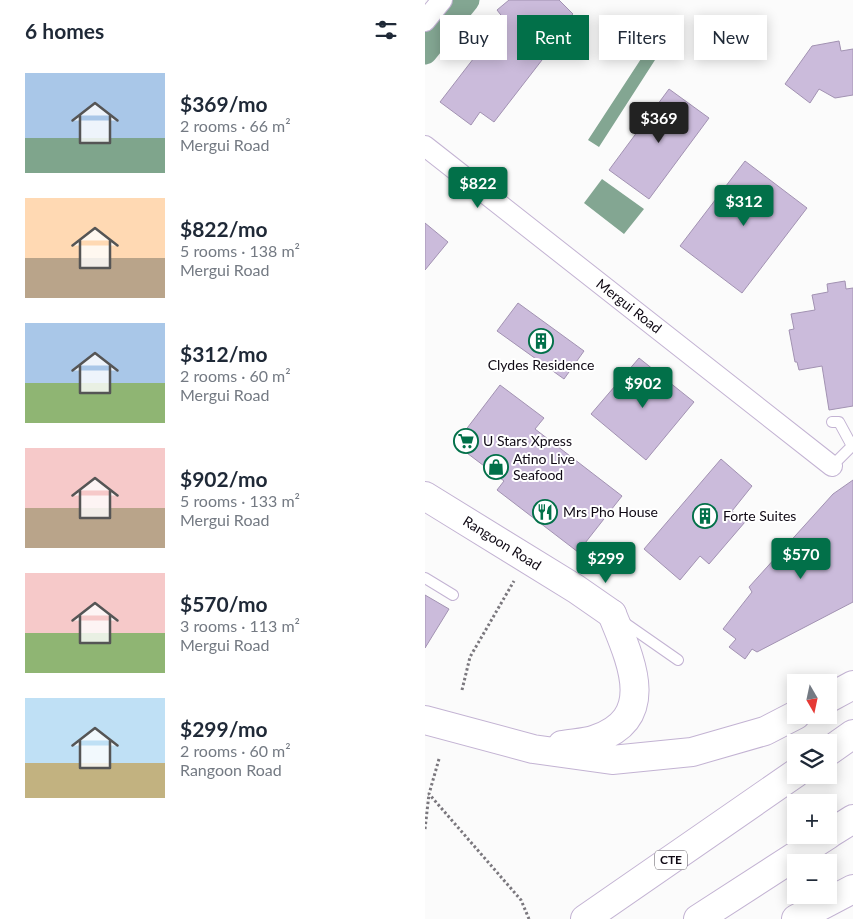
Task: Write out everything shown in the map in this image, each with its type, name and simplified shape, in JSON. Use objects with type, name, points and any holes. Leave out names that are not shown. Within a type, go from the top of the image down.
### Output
[{"type":"main road","name":"Rangoon Road","points":[[425,496],[527,558],[613,614]]},
{"type":"main road","points":[[533,748],[596,740],[623,725],[635,700],[634,671],[613,614]]},
{"type":"main road","points":[[837,694],[853,685]]},
{"type":"main road","points":[[425,720],[533,748],[613,760],[692,752],[765,731],[787,720]]},
{"type":"main road","points":[[837,745],[853,734]]},
{"type":"main road","name":"CTE","points":[[585,919],[787,779]]},
{"type":"main road","points":[[837,829],[853,819]]},
{"type":"main road","points":[[698,919],[813,844]]},
{"type":"main road","points":[[796,919],[853,889]]},
{"type":"street","points":[[425,22],[442,0]]},
{"type":"street","name":"Mergui Road","points":[[425,146],[833,466]]},
{"type":"lane","points":[[832,422],[839,422],[852,446],[833,466]]},
{"type":"lane","points":[[425,578],[453,596]]},
{"type":"lane","name":"Rangoon Road","points":[[613,614],[678,660]]},
{"type":"path","points":[[462,690],[470,657],[527,558]]},
{"type":"path","points":[[425,829],[429,794],[439,759]]},
{"type":"path","points":[[429,794],[521,900],[529,919]]},
{"type":"shaded area","points":[[640,60],[655,60],[599,147],[588,140]]},
{"type":"shaded area","points":[[602,179],[644,209],[624,234],[584,203]]},
{"type":"building","points":[[509,0],[559,0],[573,14],[517,15],[517,60],[542,60],[494,122],[480,112],[471,125],[440,102],[472,60],[507,60],[507,15],[501,15],[497,10]]},
{"type":"building","points":[[839,41],[841,51],[853,49],[853,95],[835,98],[819,89],[810,103],[785,84],[812,46]]},
{"type":"building","points":[[669,89],[709,118],[649,199],[609,170]]},
{"type":"building","points":[[745,161],[807,208],[742,293],[680,246]]},
{"type":"building","points":[[425,223],[448,242],[425,270]]},
{"type":"building","points":[[845,281],[846,289],[853,288],[853,406],[829,410],[822,366],[799,370],[797,362],[795,362],[789,330],[794,329],[791,314],[815,310],[812,295],[828,292],[827,284]]},
{"type":"building","name":"Clydes Residence","points":[[518,303],[584,351],[564,379],[497,331]]},
{"type":"building","points":[[639,358],[694,402],[646,460],[591,414]]},
{"type":"building","points":[[500,385],[544,418],[535,429],[622,496],[578,552],[497,490],[504,481],[455,444]]},
{"type":"building","name":"Forte Suites","points":[[721,459],[752,486],[732,511],[745,522],[709,564],[700,556],[680,580],[644,549]]},
{"type":"building","points":[[853,480],[853,602],[757,652],[752,649],[745,659],[729,647],[736,639],[723,629],[752,592],[749,587],[833,494]]},
{"type":"building","points":[[425,595],[449,609],[425,648]]},
{"type":"waterway","points":[[425,52],[467,0]]},
{"type":"place","name":"Clydes Residence","points":[[541,341]]},
{"type":"place","name":"U Stars Xpress","points":[[466,441]]},
{"type":"place","name":"Atino Live Seafood","points":[[496,467]]},
{"type":"place","name":"Mrs Pho House","points":[[545,512]]},
{"type":"place","name":"Forte Suites","points":[[705,516]]}]
